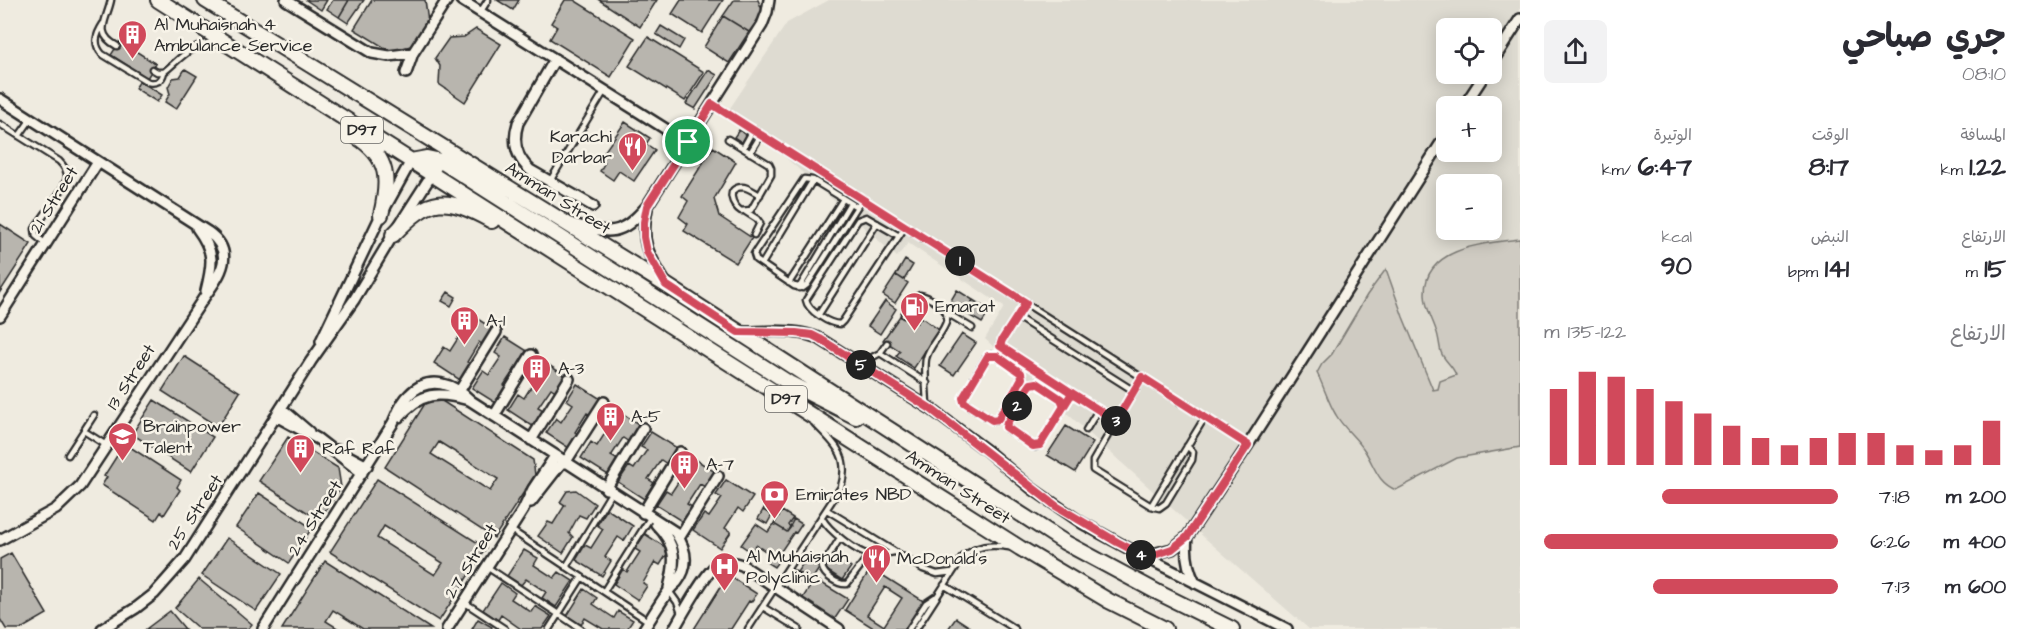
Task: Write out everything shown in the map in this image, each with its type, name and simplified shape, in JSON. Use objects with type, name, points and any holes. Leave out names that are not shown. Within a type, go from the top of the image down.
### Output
[{"type":"main road","name":"Amman Street","points":[[158,0],[1020,548],[1079,584],[1165,629]]},
{"type":"main road","name":"Amman Street","points":[[205,0],[444,156],[559,220],[666,285],[1064,542],[1232,629]]},
{"type":"main road","points":[[312,99],[327,117],[370,146],[381,160],[387,184],[381,215]]},
{"type":"main road","points":[[411,161],[444,156],[789,383],[841,410],[894,433]]},
{"type":"main road","points":[[393,235],[419,210],[448,203],[465,206],[516,234],[542,243]]},
{"type":"street","points":[[286,0],[372,53],[389,56],[413,53]]},
{"type":"street","points":[[406,73],[413,53],[447,0]]},
{"type":"street","points":[[461,0],[688,142]]},
{"type":"street","points":[[559,220],[600,231],[616,230],[631,224],[647,206],[762,25],[769,0]]},
{"type":"street","points":[[1502,47],[1520,19]]},
{"type":"street","points":[[555,58],[518,123],[515,140],[519,157],[530,170],[593,206]]},
{"type":"street","name":"13 Street","points":[[0,99],[192,223],[208,244],[212,259],[205,296],[106,445],[87,478],[65,502],[0,540]]},
{"type":"street","points":[[1144,556],[1172,549],[1187,537],[1436,151]]},
{"type":"street","name":"25 Street","points":[[102,629],[136,608],[170,577],[185,559],[311,361],[354,300],[444,156]]},
{"type":"street","name":"25 Street","points":[[311,361],[381,215],[411,161]]},
{"type":"street","name":"21 Street","points":[[0,316],[98,162]]},
{"type":"street","points":[[647,206],[643,230],[645,244],[666,285]]},
{"type":"street","points":[[460,390],[496,332]]},
{"type":"street","points":[[738,332],[812,335],[927,407],[986,450],[1031,488],[1091,528],[1287,629]]},
{"type":"street","points":[[494,416],[531,355]]},
{"type":"street","points":[[531,440],[569,379]]},
{"type":"street","name":"24 Street","points":[[263,629],[365,469],[393,423],[401,405],[421,386],[436,383],[450,385],[460,390],[471,401],[670,529],[679,538]]},
{"type":"street","name":"24 Street","points":[[393,423],[406,408],[424,397],[446,394],[471,401]]},
{"type":"street","name":"27 Street","points":[[447,629],[511,530],[534,489],[561,460],[604,402]]},
{"type":"street","points":[[278,412],[365,469]]},
{"type":"street","points":[[609,491],[643,428]]},
{"type":"street","points":[[669,591],[674,566],[671,544],[666,535],[646,515],[680,452]]},
{"type":"street","points":[[646,625],[684,569],[686,556],[683,543],[679,538],[718,476]]},
{"type":"street","points":[[1187,537],[1186,556],[1190,575],[1195,583]]},
{"type":"street","points":[[674,629],[711,570],[725,562],[733,562],[742,565],[839,629]]},
{"type":"lane","points":[[111,0],[103,24],[96,36],[96,43],[102,54],[148,82],[159,82],[164,72],[197,45],[206,42],[224,42]]},
{"type":"lane","points":[[480,11],[488,0]]},
{"type":"lane","points":[[103,24],[106,39],[117,46]]},
{"type":"lane","points":[[152,69],[164,72]]},
{"type":"lane","points":[[550,181],[605,90]]},
{"type":"lane","points":[[712,104],[1248,445]]},
{"type":"lane","points":[[20,136],[31,119]]},
{"type":"lane","points":[[0,124],[59,161],[66,169],[65,183],[35,229],[36,236],[46,244]]},
{"type":"lane","points":[[743,148],[753,130]]},
{"type":"lane","points":[[750,153],[761,135]]},
{"type":"lane","points":[[728,139],[771,168],[771,175],[760,195],[751,210],[746,212]]},
{"type":"lane","points":[[857,207],[809,178],[801,181],[754,254],[756,260],[798,288],[807,285],[863,200]]},
{"type":"lane","points":[[762,264],[813,180]]},
{"type":"lane","points":[[754,235],[760,223],[746,212],[741,212],[733,205],[731,199],[737,189],[743,187],[760,195]]},
{"type":"lane","points":[[789,283],[843,198]]},
{"type":"lane","points":[[798,288],[850,203]]},
{"type":"lane","points":[[899,236],[866,217],[858,220],[806,300],[808,307],[835,324],[843,321],[905,227]]},
{"type":"lane","points":[[819,315],[877,223]]},
{"type":"lane","points":[[904,315],[916,296],[927,296],[943,307],[947,313],[972,328]]},
{"type":"lane","points":[[1026,303],[1000,343],[1002,348],[1116,421]]},
{"type":"lane","points":[[927,407],[926,358],[947,321],[947,313]]},
{"type":"lane","points":[[1017,316],[1134,391]]},
{"type":"lane","points":[[860,364],[880,353],[887,343]]},
{"type":"lane","points":[[880,353],[927,383]]},
{"type":"lane","points":[[991,355],[997,356],[1021,373],[1022,378],[1016,389],[995,420],[990,419],[963,400],[963,396],[986,358],[991,355]]},
{"type":"lane","points":[[1142,377],[1093,460],[1092,467],[1096,472],[1150,506],[1159,508],[1163,507],[1192,460],[1193,452],[1187,446]]},
{"type":"lane","points":[[1064,406],[1061,399],[1037,383],[1031,384],[1006,427],[1035,447],[1040,445],[1064,406],[1072,393]]},
{"type":"lane","points":[[1016,389],[1024,394]]},
{"type":"lane","points":[[748,629],[822,518],[845,476],[845,465],[835,444],[795,405]]},
{"type":"lane","points":[[1086,430],[1098,410]]},
{"type":"lane","points":[[68,455],[94,415]]},
{"type":"lane","points":[[1150,506],[1205,417]]},
{"type":"lane","points":[[84,431],[106,445]]},
{"type":"lane","points":[[566,567],[609,491]]},
{"type":"lane","points":[[827,510],[929,573],[952,572]]},
{"type":"lane","points":[[604,591],[646,515]]},
{"type":"lane","points":[[822,518],[829,529],[840,538],[869,555],[894,552]]},
{"type":"lane","points":[[511,530],[604,591],[646,625]]},
{"type":"lane","points":[[840,538],[822,567],[824,573],[841,584],[847,584],[869,555]]},
{"type":"lane","points":[[916,629],[952,572],[970,551],[990,544],[1020,548]]},
{"type":"lane","points":[[487,567],[581,629]]},
{"type":"lane","points":[[787,570],[800,579]]},
{"type":"lane","points":[[549,629],[582,577]]},
{"type":"lane","points":[[944,585],[1015,629]]},
{"type":"lane","points":[[669,591],[677,602],[682,616]]},
{"type":"lane","points":[[909,629],[926,603],[937,596]]},
{"type":"lane","points":[[464,602],[505,629]]},
{"type":"lane","points":[[763,607],[799,629]]},
{"type":"lane","points":[[784,629],[788,622]]},
{"type":"shaded area","points":[[829,0],[1520,0],[1520,629],[1309,629],[985,339],[1004,307],[908,243],[897,257],[730,108],[787,23]]},
{"type":"shaded area","points":[[1520,239],[1520,447],[1457,458],[1396,490],[1390,487],[1380,478],[1362,446],[1339,420],[1317,373],[1332,354],[1367,295],[1386,269],[1433,390],[1438,389],[1440,381],[1456,375],[1441,352],[1437,333],[1427,308],[1425,294],[1427,278],[1435,266],[1459,250]]},
{"type":"building","points":[[306,0],[327,0],[321,10]]},
{"type":"building","points":[[333,0],[349,0],[339,17],[327,9]]},
{"type":"building","points":[[349,0],[364,0],[348,23],[339,17]]},
{"type":"building","points":[[372,0],[425,0],[428,22],[415,45],[390,51],[354,29]]},
{"type":"building","points":[[497,0],[519,0],[513,10]]},
{"type":"building","points":[[565,0],[574,0],[635,38],[611,77],[550,39],[557,27],[551,23]]},
{"type":"building","points":[[599,0],[657,0],[640,27]]},
{"type":"building","points":[[681,0],[723,0],[702,33],[672,14]]},
{"type":"building","points":[[734,0],[758,0],[763,12],[749,32],[723,16]]},
{"type":"building","points":[[723,16],[749,32],[729,63],[704,47]]},
{"type":"building","points":[[661,26],[684,40],[679,49],[656,34]]},
{"type":"building","points":[[476,29],[501,44],[465,102],[439,84],[440,66],[435,58],[449,38],[464,37]]},
{"type":"building","points":[[648,37],[704,72],[685,101],[629,66]]},
{"type":"building","name":"Al Muhaisnah 4 Ambulance Service","points":[[120,41],[156,64],[147,78],[111,55]]},
{"type":"building","points":[[185,69],[197,76],[176,109],[165,102],[170,94],[168,87],[173,78],[180,77]]},
{"type":"building","points":[[708,70],[717,75],[695,109],[686,104]]},
{"type":"building","points":[[140,81],[162,95],[157,102],[135,88]]},
{"type":"building","points":[[625,122],[650,138],[646,144],[655,150],[634,181],[619,171],[613,180],[600,171],[605,162],[600,158]]},
{"type":"building","points":[[739,130],[748,136],[743,143],[734,137]]},
{"type":"building","points":[[713,147],[736,162],[714,199],[719,216],[752,238],[736,263],[684,231],[688,224],[679,217],[688,201],[682,196]]},
{"type":"building","points":[[0,224],[31,244],[0,292]]},
{"type":"building","points":[[905,260],[913,265],[904,280],[896,275]]},
{"type":"building","points":[[896,275],[908,283],[895,303],[883,295]]},
{"type":"building","points":[[957,290],[973,300],[965,313],[950,302]]},
{"type":"building","points":[[448,292],[456,297],[451,306],[442,301]]},
{"type":"building","points":[[973,300],[990,311],[982,323],[965,313]]},
{"type":"building","points":[[885,301],[896,309],[880,334],[868,326]]},
{"type":"building","name":"A-1","points":[[467,312],[493,329],[483,345],[479,342],[460,380],[434,363],[444,347],[450,351],[462,332],[457,329]]},
{"type":"building","points":[[902,313],[917,323],[921,317],[939,330],[914,368],[896,356],[900,351],[883,340]]},
{"type":"building","points":[[962,334],[976,343],[954,375],[940,366]]},
{"type":"building","points":[[505,337],[532,354],[521,370],[516,367],[504,385],[509,389],[499,405],[472,388],[483,371],[489,375],[501,357],[495,353]]},
{"type":"building","points":[[184,356],[240,392],[218,427],[162,391]]},
{"type":"building","name":"A-3","points":[[541,360],[567,377],[557,392],[551,388],[538,407],[545,411],[534,427],[508,410],[518,394],[524,398],[536,379],[531,376]]},
{"type":"building","points":[[577,384],[604,401],[594,417],[587,413],[575,432],[581,436],[572,450],[546,433],[556,418],[561,422],[573,404],[567,400]]},
{"type":"building","points":[[154,400],[213,437],[191,472],[132,434]]},
{"type":"building","points":[[442,401],[533,460],[535,475],[494,538],[385,467],[426,402]],"holes":[[[439,442],[498,479],[490,491],[431,454]]]},
{"type":"building","name":"A-5","points":[[614,408],[640,425],[629,442],[623,438],[611,456],[618,460],[608,475],[581,458],[591,442],[597,446],[609,427],[604,424]]},
{"type":"building","points":[[1066,426],[1093,443],[1075,472],[1047,455]]},
{"type":"building","points":[[651,432],[677,448],[667,464],[661,460],[648,479],[654,483],[644,499],[618,482],[629,466],[634,469],[647,450],[641,447]]},
{"type":"building","name":"Raf Raf","points":[[288,437],[338,468],[341,487],[319,520],[259,481]]},
{"type":"building","points":[[127,445],[181,480],[177,487],[180,490],[164,515],[161,512],[156,520],[102,485],[107,477],[104,476],[120,451],[123,452]]},
{"type":"building","name":"A-7","points":[[689,455],[715,472],[705,487],[700,484],[687,504],[692,507],[683,522],[656,505],[666,490],[671,493],[684,473],[679,471]]},
{"type":"building","points":[[377,479],[486,548],[439,621],[330,552]],"holes":[[[384,526],[443,563],[435,575],[377,538]]]},
{"type":"building","points":[[726,480],[753,497],[743,512],[738,508],[725,528],[731,532],[720,548],[693,530],[704,514],[709,517],[722,498],[716,495]]},
{"type":"building","points":[[576,490],[595,504],[586,518],[579,515],[569,533],[573,537],[563,553],[538,536],[548,522],[553,524],[565,505],[560,502],[567,491]]},
{"type":"building","points":[[259,493],[312,528],[289,563],[236,527]]},
{"type":"building","points":[[769,501],[777,507],[772,515],[763,510]]},
{"type":"building","points":[[607,509],[633,526],[624,541],[618,537],[605,557],[611,561],[602,576],[576,560],[585,545],[591,548],[603,529],[597,525]]},
{"type":"building","points":[[763,510],[772,515],[767,524],[758,519]]},
{"type":"building","points":[[782,511],[793,518],[788,525],[791,527],[787,532],[774,524]]},
{"type":"building","points":[[794,519],[802,524],[777,557],[780,559],[774,567],[766,562],[771,555],[756,545],[751,552],[741,545],[756,524],[768,532],[774,524],[787,532]]},
{"type":"building","points":[[645,534],[665,547],[667,554],[660,565],[655,562],[643,583],[647,586],[638,600],[614,584],[623,569],[627,572],[640,552],[635,549]]},
{"type":"building","points":[[227,538],[281,574],[256,611],[202,575]]},
{"type":"building","points":[[524,550],[538,558],[534,565],[554,578],[559,572],[573,581],[556,607],[542,598],[546,592],[526,579],[521,585],[507,576]]},
{"type":"building","points":[[11,553],[47,614],[21,629],[6,629],[0,619],[0,559]]},
{"type":"building","points":[[834,555],[851,567],[842,580],[825,569]]},
{"type":"building","points":[[808,556],[822,564],[811,581],[797,572]]},
{"type":"building","points":[[325,561],[431,629],[363,629],[333,610],[326,621],[339,629],[282,629]]},
{"type":"building","points":[[871,568],[925,602],[908,629],[875,629],[845,610]],"holes":[[[885,587],[902,598],[884,626],[867,615]]]},
{"type":"building","points":[[728,575],[757,594],[751,602],[749,601],[731,629],[694,629]]},
{"type":"building","points":[[199,579],[252,624],[248,629],[199,629],[175,608]]},
{"type":"building","points":[[815,579],[848,599],[834,620],[802,599]]},
{"type":"building","points":[[501,583],[515,593],[511,599],[531,612],[535,606],[551,616],[542,629],[521,629],[501,615],[498,620],[483,610]]},
{"type":"building","points":[[584,589],[597,598],[593,604],[614,618],[618,611],[633,620],[627,629],[603,629],[585,618],[581,625],[567,616]]},
{"type":"building","points":[[170,611],[185,629],[146,629]]},
{"type":"building","points":[[956,618],[973,629],[948,629]]},
{"type":"building","points":[[478,619],[492,627],[491,629],[472,629]]},
{"type":"place","name":"Al Muhaisnah 4 Ambulance Service","points":[[133,60]]},
{"type":"place","name":"Karachi Darbar","points":[[633,172]]},
{"type":"place","name":"Emarat","points":[[914,332]]},
{"type":"place","name":"A-1","points":[[465,346]]},
{"type":"place","name":"A-3","points":[[537,394]]},
{"type":"place","name":"A-5","points":[[610,442]]},
{"type":"place","name":"Brainpower Talent","points":[[122,462]]},
{"type":"place","name":"Raf Raf","points":[[301,474]]},
{"type":"place","name":"A-7","points":[[685,490]]},
{"type":"place","name":"Emirates NBD","points":[[775,520]]},
{"type":"place","name":"McDonald's","points":[[876,584]]},
{"type":"place","name":"Al Muhaisnah Polyclinic","points":[[725,592]]},
{"type":"route","points":[[688,142],[647,206],[644,222],[647,252],[666,285],[738,332],[796,333],[812,335],[820,339],[931,409],[1056,506],[1117,542],[1144,556],[1163,553],[1180,544],[1187,537],[1248,445],[1142,377],[1116,421],[1072,393],[1064,406],[1064,403],[1061,399],[1037,383],[1031,384],[1024,394],[1016,389],[998,419],[992,420],[963,400],[963,396],[988,356],[997,356],[1021,373],[1022,381],[1016,389],[1024,394],[1006,427],[1033,446],[1040,445],[1072,393],[1000,346],[1026,303],[712,104],[688,142]]}]
